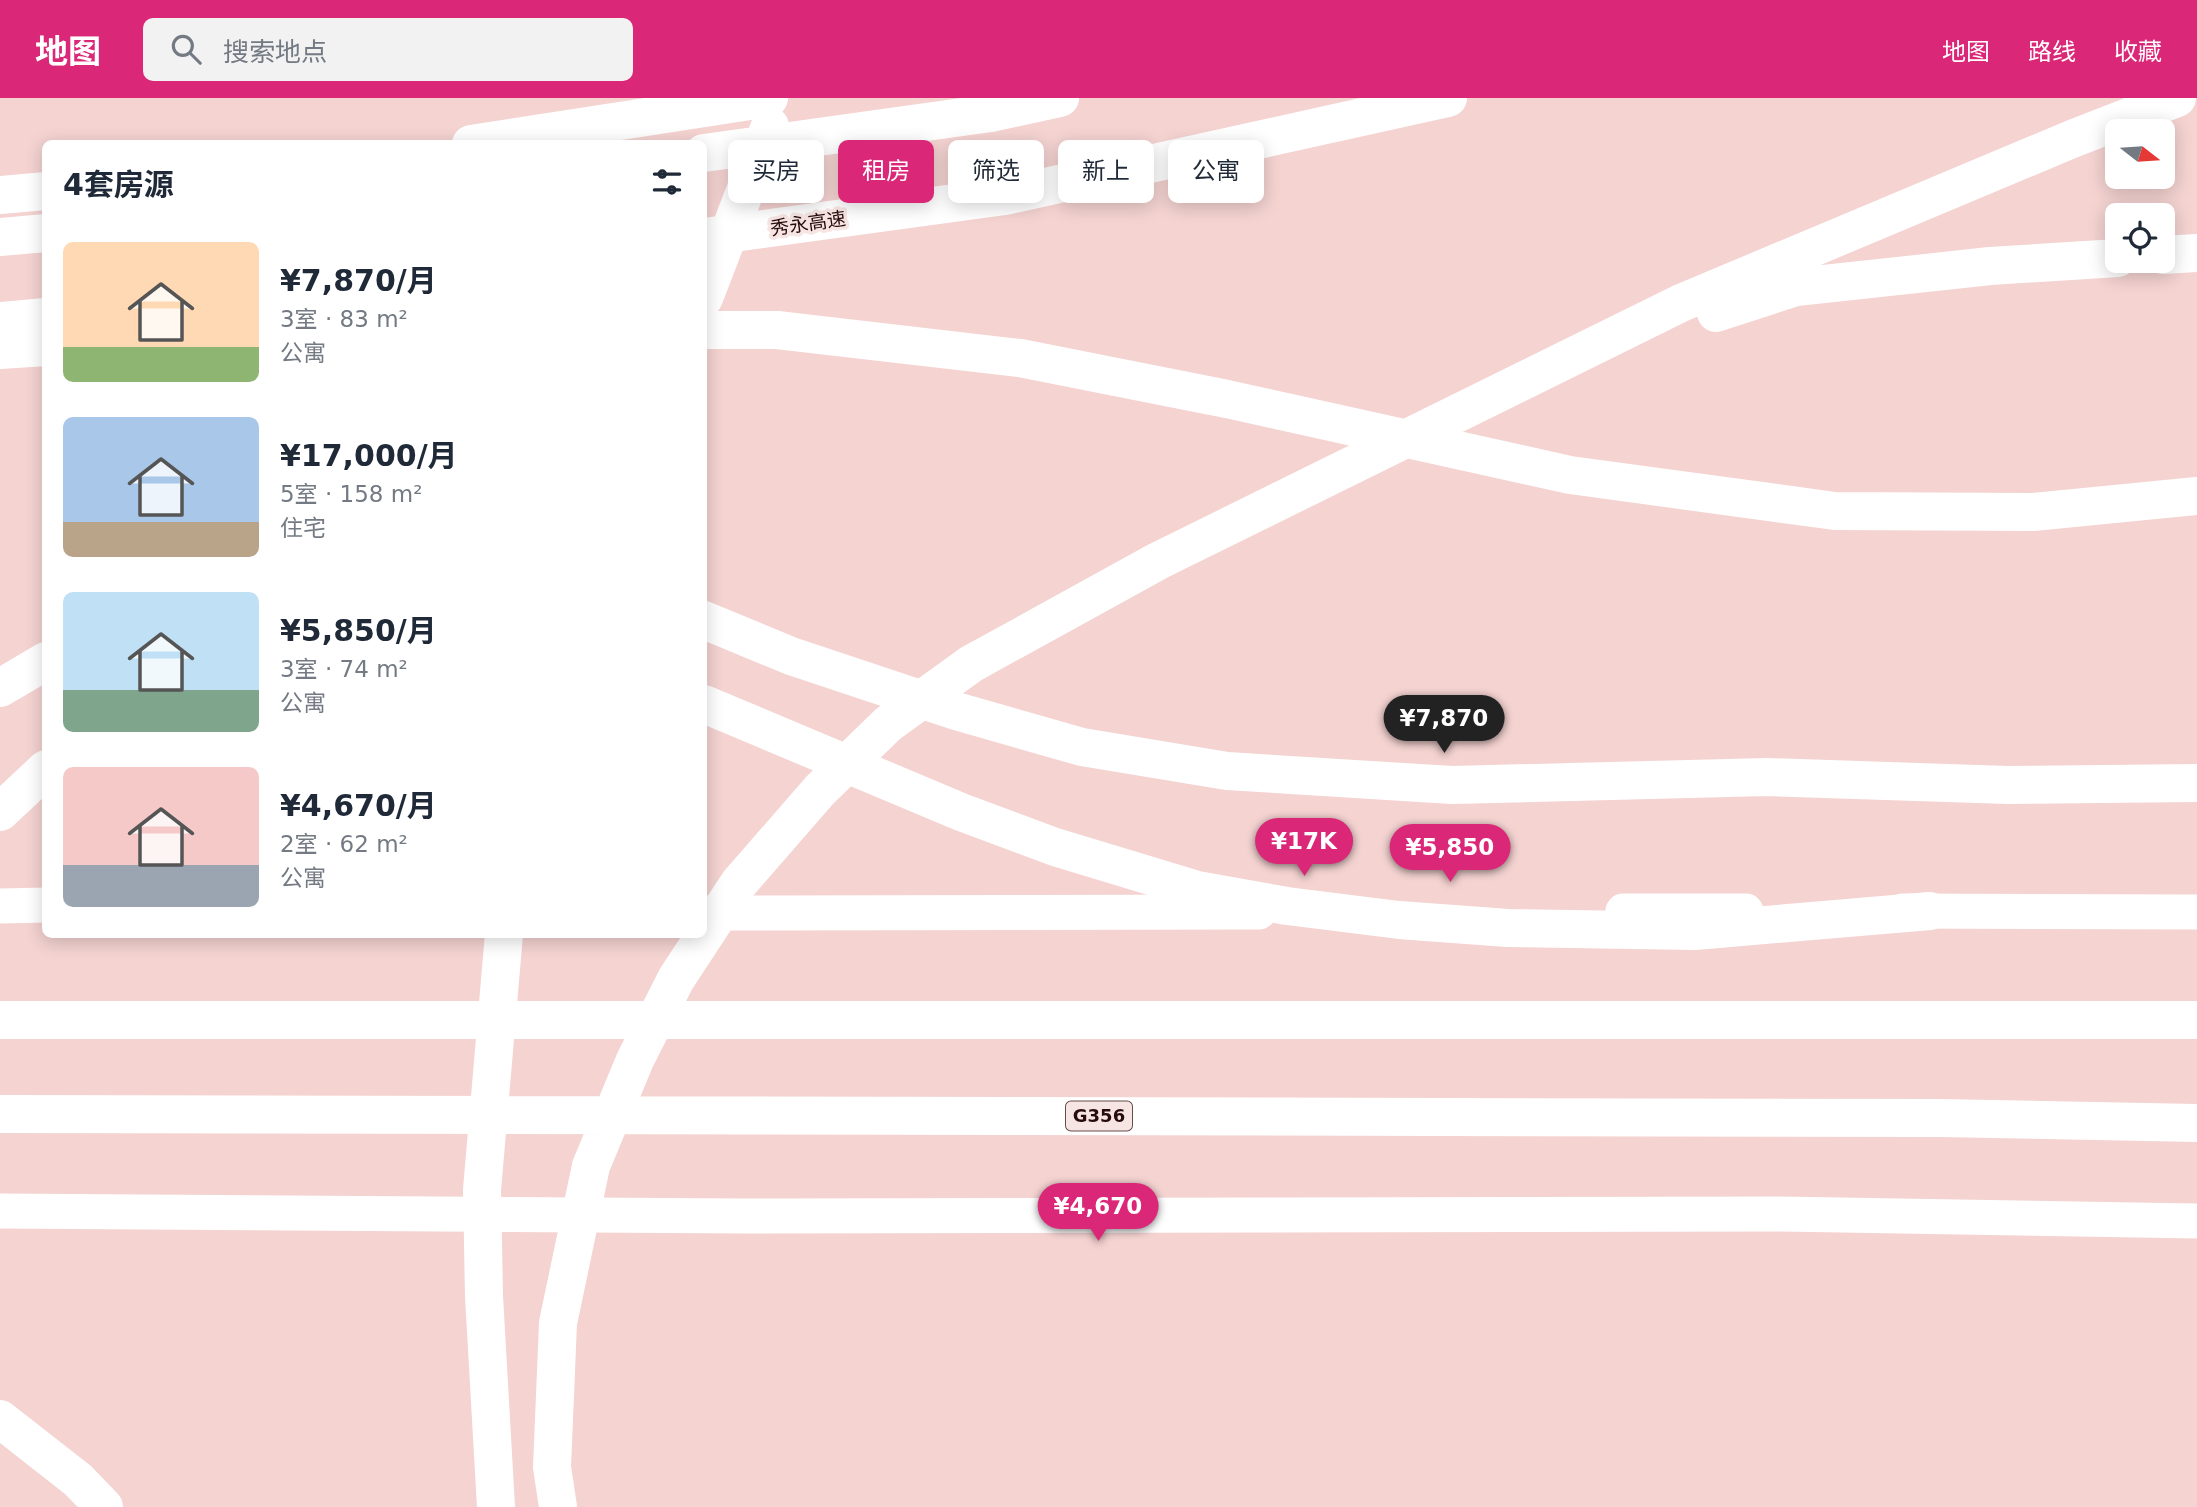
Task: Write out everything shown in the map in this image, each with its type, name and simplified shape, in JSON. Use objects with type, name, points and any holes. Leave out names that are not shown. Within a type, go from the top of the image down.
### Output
[{"type":"main road","points":[[497,140],[769,98]]},
{"type":"main road","points":[[707,290],[782,98]]},
{"type":"main road","points":[[707,153],[991,113],[1060,98]]},
{"type":"main road","name":"秀永高速","points":[[707,237],[1005,196],[1448,98]]},
{"type":"main road","points":[[707,932],[739,883],[820,790],[888,724],[971,664],[1158,561],[1681,303],[2072,139],[2177,98]]},
{"type":"main road","points":[[0,195],[42,191]]},
{"type":"main road","points":[[0,237],[42,233]]},
{"type":"main road","points":[[2175,254],[2197,253]]},
{"type":"main road","points":[[1551,366],[1796,287],[1990,266],[2105,259]]},
{"type":"main road","points":[[0,321],[42,317]]},
{"type":"main road","points":[[707,330],[777,330],[1020,358],[1570,475],[1835,511],[2033,512],[2197,496]]},
{"type":"main road","points":[[0,349],[42,347]]},
{"type":"main road","points":[[707,621],[791,656],[956,711],[1082,747],[1227,771],[1452,785],[1767,777],[2008,785],[2197,783]]},
{"type":"main road","points":[[0,688],[42,663]]},
{"type":"main road","points":[[707,705],[961,812],[1055,847],[1198,890],[1287,906],[1508,928],[1695,931],[1930,911]]},
{"type":"main road","points":[[0,812],[41,772]]},
{"type":"main road","points":[[496,1507],[484,1296],[482,1190],[504,938]]},
{"type":"main road","points":[[558,1507],[552,1467],[558,1323],[591,1166],[635,1060],[676,979],[703,938]]},
{"type":"main road","points":[[0,1020],[2197,1020]]},
{"type":"main road","name":"G356","points":[[0,1114],[1939,1118],[2197,1122]]},
{"type":"main road","points":[[0,1419],[78,1479],[104,1507]]},
{"type":"street","points":[[0,906],[42,905]]},
{"type":"street","points":[[707,913],[2197,912]]},
{"type":"street","points":[[0,1211],[744,1216],[1781,1214],[2197,1221]]}]
